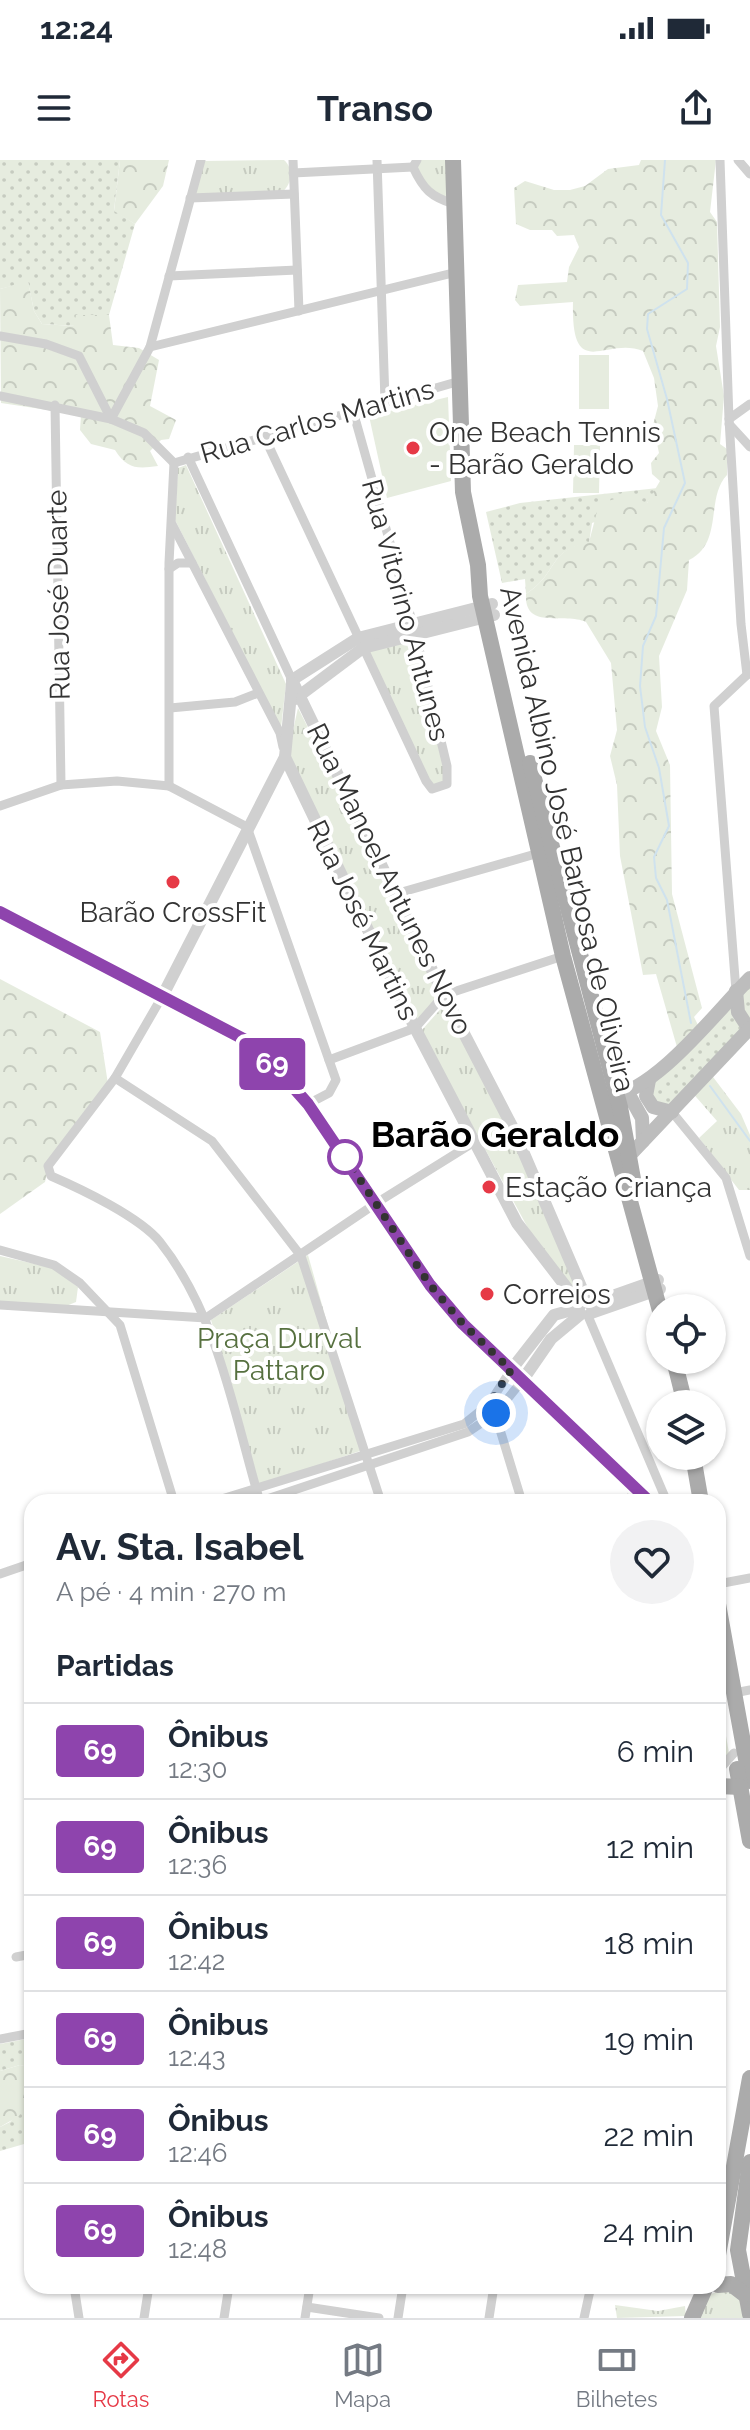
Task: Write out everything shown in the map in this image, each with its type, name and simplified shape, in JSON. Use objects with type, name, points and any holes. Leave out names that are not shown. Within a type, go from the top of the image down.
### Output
[{"type":"main road","name":"Avenida Albino José Barbosa de Oliveira","points":[[453,160],[463,492],[563,956],[633,1146],[657,1294]]},
{"type":"main road","name":"Avenida Albino José Barbosa de Oliveira","points":[[488,611],[616,1095],[609,1127],[660,1294]]},
{"type":"main road","points":[[0,912],[257,1046],[308,1104],[378,1202],[430,1285],[463,1324],[642,1494]]},
{"type":"main road","points":[[616,1095],[649,1080],[744,978]]},
{"type":"main road","points":[[609,1127],[633,1146],[672,1112],[747,1034],[738,1012],[744,978]]},
{"type":"main road","points":[[649,1080],[646,1096],[653,1107],[672,1112]]},
{"type":"main road","points":[[695,1470],[700,1494]]},
{"type":"main road","points":[[726,1633],[742,1692],[742,1771]]},
{"type":"main road","points":[[726,1701],[742,1771],[750,1841]]},
{"type":"main road","points":[[750,2078],[744,2171],[745,2232],[738,2250],[750,2314]]},
{"type":"main road","points":[[726,2229],[744,2171]]},
{"type":"main road","points":[[726,2285],[731,2284],[744,2294]]},
{"type":"main road","points":[[692,2318],[707,2294]]},
{"type":"street","points":[[111,419],[150,347],[201,160]]},
{"type":"street","points":[[293,160],[299,311]]},
{"type":"street","points":[[729,160],[720,163],[729,422],[741,624],[748,674],[714,706],[744,978]]},
{"type":"street","points":[[738,160],[750,174]]},
{"type":"street","points":[[293,173],[377,164],[415,164],[421,185],[433,198],[454,204]]},
{"type":"street","points":[[377,164],[385,401]]},
{"type":"street","points":[[190,198],[294,194]]},
{"type":"street","points":[[169,276],[297,270]]},
{"type":"street","points":[[150,347],[457,272]]},
{"type":"street","points":[[0,336],[46,344],[79,356],[111,419]]},
{"type":"street","name":"Rua Carlos Martins","points":[[174,463],[460,381]]},
{"type":"street","points":[[0,396],[111,419],[144,433],[174,463],[169,569],[169,786]]},
{"type":"street","points":[[729,422],[750,404]]},
{"type":"street","name":"Rua José Duarte","points":[[55,405],[61,785]]},
{"type":"street","name":"Rua Vitorino Antunes","points":[[353,411],[413,627],[448,773],[447,784],[432,789],[426,781],[361,643]]},
{"type":"street","points":[[729,422],[750,447]]},
{"type":"street","points":[[264,436],[361,643]]},
{"type":"street","name":"Rua Manoel Antunes Novo","points":[[188,457],[292,680],[295,699],[514,1130],[585,1309]]},
{"type":"street","name":"Rua José Martins","points":[[170,521],[280,733],[285,757],[415,1028],[517,1223],[585,1309],[664,1494]]},
{"type":"street","points":[[169,569],[178,563],[192,563]]},
{"type":"street","points":[[292,680],[361,643],[413,627],[488,611]]},
{"type":"street","points":[[257,1494],[206,1318],[159,1240],[107,1203],[51,1176],[48,1166],[53,1155],[115,1078],[163,995],[285,757],[295,699],[361,643]]},
{"type":"street","points":[[170,708],[222,704],[258,693]]},
{"type":"street","points":[[0,806],[61,785],[117,781],[169,786],[247,827],[336,1084],[329,1093],[308,1104]]},
{"type":"street","points":[[395,894],[539,853]]},
{"type":"street","points":[[329,1060],[415,1028],[444,995],[563,956]]},
{"type":"street","points":[[115,1078],[212,1141],[301,1256],[379,1494]]},
{"type":"street","points":[[672,1112],[726,1178],[750,1256]]},
{"type":"street","points":[[0,1305],[206,1318],[378,1202],[476,1141]]},
{"type":"street","points":[[0,1250],[54,1265],[80,1283],[120,1325],[172,1494]]},
{"type":"street","points":[[241,1494],[464,1424],[489,1404],[554,1315],[585,1309],[656,1286]]},
{"type":"street","points":[[284,1494],[468,1432],[496,1413],[551,1339],[585,1309]]},
{"type":"street","points":[[489,1404],[496,1413],[520,1494]]},
{"type":"street","points":[[631,1483],[632,1494]]},
{"type":"street","points":[[0,1574],[24,1566]]},
{"type":"street","points":[[726,1582],[750,1578]]},
{"type":"street","points":[[16,1957],[24,1956]]},
{"type":"street","points":[[0,2039],[24,2034]]},
{"type":"street","points":[[75,2294],[79,2318]]},
{"type":"street","points":[[144,2318],[148,2294]]},
{"type":"street","points":[[224,2318],[228,2294]]},
{"type":"street","points":[[398,2318],[402,2294]]},
{"type":"street","points":[[489,2318],[493,2294]]},
{"type":"street","points":[[584,2318],[589,2294]]},
{"type":"street","points":[[306,2313],[379,2318]]},
{"type":"green space","points":[[0,160],[120,160],[114,210],[135,224],[109,315],[77,315],[75,326],[42,324],[34,311],[28,282],[0,289]]},
{"type":"green space","points":[[120,160],[169,160],[163,186],[135,224],[114,211]]},
{"type":"green space","points":[[284,160],[290,176],[282,192],[193,195],[203,161]]},
{"type":"green space","points":[[419,160],[451,160],[452,202],[434,195],[415,167]]},
{"type":"green space","points":[[641,160],[716,160],[710,212],[717,222],[720,327],[716,346],[724,396],[720,444],[727,449],[727,475],[720,485],[707,543],[689,560],[687,590],[659,656],[662,707],[656,731],[670,765],[672,894],[702,1008],[694,1017],[698,1025],[677,1047],[656,974],[643,975],[620,856],[617,785],[610,756],[617,730],[611,663],[586,622],[531,613],[526,594],[544,578],[559,556],[589,542],[599,504],[627,495],[647,503],[660,481],[652,474],[651,463],[659,453],[653,425],[658,406],[654,378],[643,351],[629,348],[584,350],[574,327],[573,302],[520,306],[515,300],[518,285],[567,282],[569,267],[579,247],[574,235],[557,236],[552,230],[530,230],[516,224],[514,188],[525,181],[554,190],[570,190],[585,186],[608,169],[639,165]]},
{"type":"green space","points":[[28,281],[34,311],[42,324],[74,326],[76,315],[109,315],[113,345],[139,348],[159,360],[150,406],[176,420],[169,439],[161,440],[150,451],[158,466],[133,466],[115,450],[91,444],[80,430],[81,415],[1,403],[0,289]]},
{"type":"green space","points":[[579,355],[609,355],[609,409],[579,409]]},
{"type":"green space","name":"One Beach Tennis - Barão Geraldo","points":[[448,397],[451,481],[387,498],[369,416]]},
{"type":"green space","points":[[574,445],[600,445],[599,493],[573,493]]},
{"type":"green space","points":[[186,465],[286,684],[281,728],[175,520],[178,468]]},
{"type":"green space","points":[[658,488],[647,503],[592,523],[589,543],[566,551],[526,594],[525,579],[502,583],[486,512],[520,503]]},
{"type":"green space","points":[[414,634],[447,779],[432,788],[367,649]]},
{"type":"green space","points":[[298,708],[444,995],[416,1024],[287,757]]},
{"type":"green space","points":[[0,979],[100,1032],[108,1084],[52,1155],[45,1182],[0,1214]]},
{"type":"green space","points":[[750,981],[750,1026],[671,1109],[662,1109],[648,1094],[652,1080]]},
{"type":"green space","points":[[445,1004],[493,1097],[584,1297],[579,1300],[535,1241],[421,1031]]},
{"type":"green space","points":[[710,1073],[741,1114],[750,1135],[750,1190],[739,1190],[699,1138],[717,1121],[690,1090]]},
{"type":"green space","name":"Praça Durval Pattaro","points":[[308,1255],[363,1450],[259,1485],[211,1320]]},
{"type":"green space","points":[[0,1256],[53,1268],[78,1287],[76,1302],[66,1306],[0,1304]]},
{"type":"green space","points":[[24,2039],[24,2066],[0,2071],[0,2044]]},
{"type":"green space","points":[[24,2066],[24,2107],[19,2116],[0,2127],[0,2071]]},
{"type":"green space","points":[[24,2106],[24,2144],[0,2151],[0,2127],[10,2122]]},
{"type":"green space","points":[[726,2289],[739,2298],[746,2318],[697,2318],[708,2295],[726,2294]]},
{"type":"green space","points":[[615,2305],[658,2311],[685,2306],[686,2316],[617,2318]]},
{"type":"waterway","points":[[665,160],[661,215],[688,263],[687,289],[648,314],[647,329],[667,399],[685,483],[664,528],[656,616],[643,646],[640,686],[645,727],[659,768],[669,826],[654,857],[656,878],[667,900],[691,1023]]},
{"type":"waterway","points":[[710,1086],[750,1141]]},
{"type":"bus line","name":"69","points":[[0,912],[257,1046],[308,1104],[378,1202],[430,1285],[463,1324],[642,1494]]},
{"type":"place","name":"One Beach Tennis - Barão Geraldo","points":[[413,448]]},
{"type":"place","name":"Barão CrossFit","points":[[173,882]]},
{"type":"place","name":"Estação Criança","points":[[489,1187]]},
{"type":"place","name":"Correios","points":[[487,1294]]},
{"type":"district","name":"Barão Geraldo","points":[[495,1134]]},
{"type":"route","points":[[345,1157],[378,1202],[430,1285],[463,1324],[511,1370],[489,1404],[496,1413]]}]
